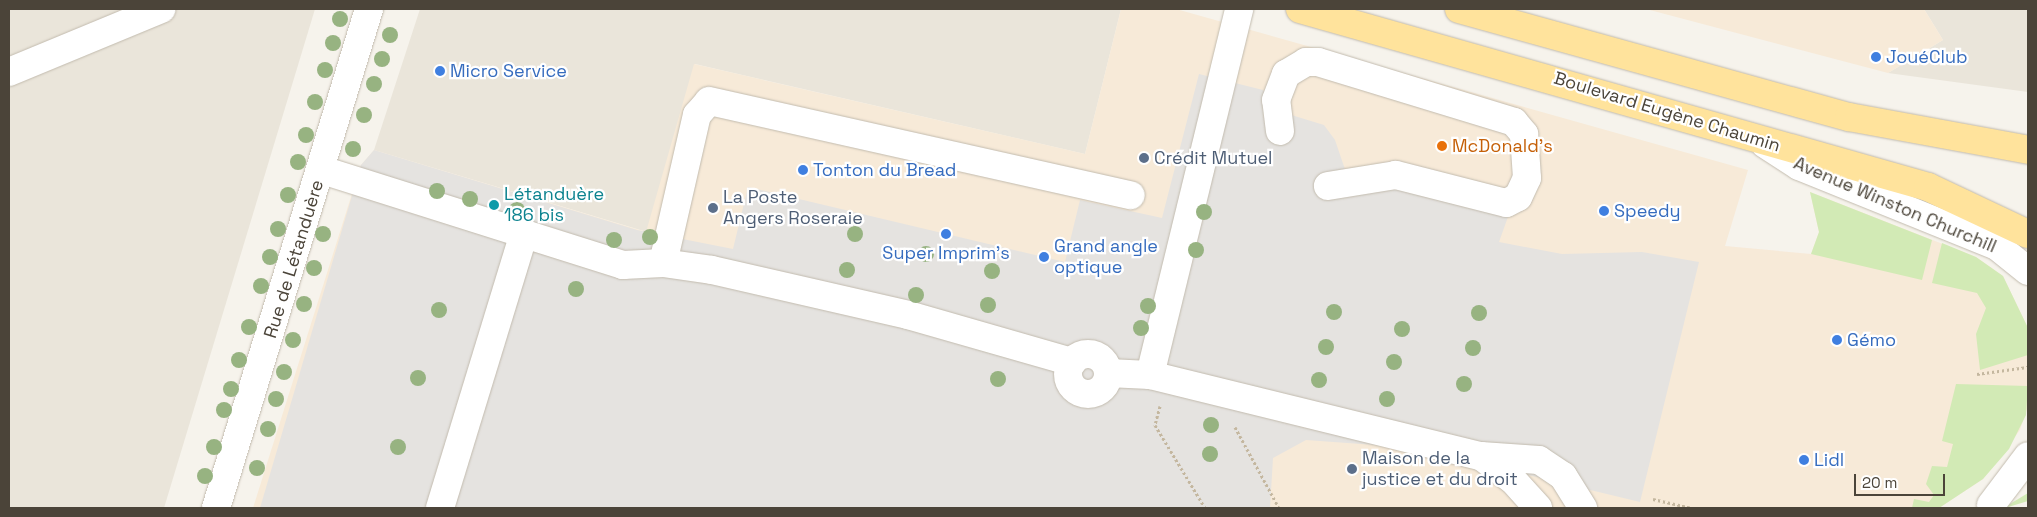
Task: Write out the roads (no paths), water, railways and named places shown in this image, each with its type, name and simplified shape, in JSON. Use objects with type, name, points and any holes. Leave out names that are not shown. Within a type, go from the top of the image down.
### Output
[{"type":"main road","name":"Boulevard Eugène Chaumin","points":[[1300,9],[1760,141],[1928,186],[2028,234]]},
{"type":"main road","points":[[1458,9],[1849,117],[2028,150]]},
{"type":"street","points":[[9,72],[161,9]]},
{"type":"street","name":"Rue de Létanduère","points":[[216,508],[322,170],[369,9]]},
{"type":"street","points":[[1150,375],[1240,9]]},
{"type":"street","points":[[1280,131],[1276,100],[1286,74],[1306,62],[1318,62],[1514,122],[1524,134],[1527,178],[1518,198],[1506,203],[1396,176],[1328,186]]},
{"type":"street","points":[[663,264],[697,115],[709,101],[1131,195]]},
{"type":"street","name":"Avenue Winston Churchill","points":[[1760,141],[1800,166],[1997,246],[2028,272]]},
{"type":"street","points":[[322,170],[623,265],[663,264],[908,316],[1072,362],[1080,355],[1095,355],[1108,374],[1150,375],[1481,456],[1539,460],[1553,466],[1583,508]]},
{"type":"street","points":[[440,508],[524,233]]},
{"type":"street","points":[[1481,456],[1512,478],[1538,508]]},
{"type":"street","points":[[1988,507],[2028,456]]},
{"type":"street","points":[[1988,507],[2028,481]]},
{"type":"place","name":"JouéClub","points":[[1876,57]]},
{"type":"place","name":"Micro Service","points":[[440,71]]},
{"type":"place","name":"McDonald's","points":[[1442,146]]},
{"type":"place","name":"Crédit Mutuel","points":[[1144,158]]},
{"type":"place","name":"Tonton du Bread","points":[[803,170]]},
{"type":"place","name":"Létanduère 186 bis","points":[[494,205]]},
{"type":"place","name":"La Poste Angers Roseraie","points":[[713,208]]},
{"type":"place","name":"Speedy","points":[[1604,211]]},
{"type":"place","name":"Super Imprim's","points":[[946,234]]},
{"type":"place","name":"Grand angle optique","points":[[1044,257]]},
{"type":"place","name":"Gémo","points":[[1837,340]]},
{"type":"place","name":"Lidl","points":[[1804,460]]},
{"type":"place","name":"Maison de la justice et du droit","points":[[1352,469]]}]
